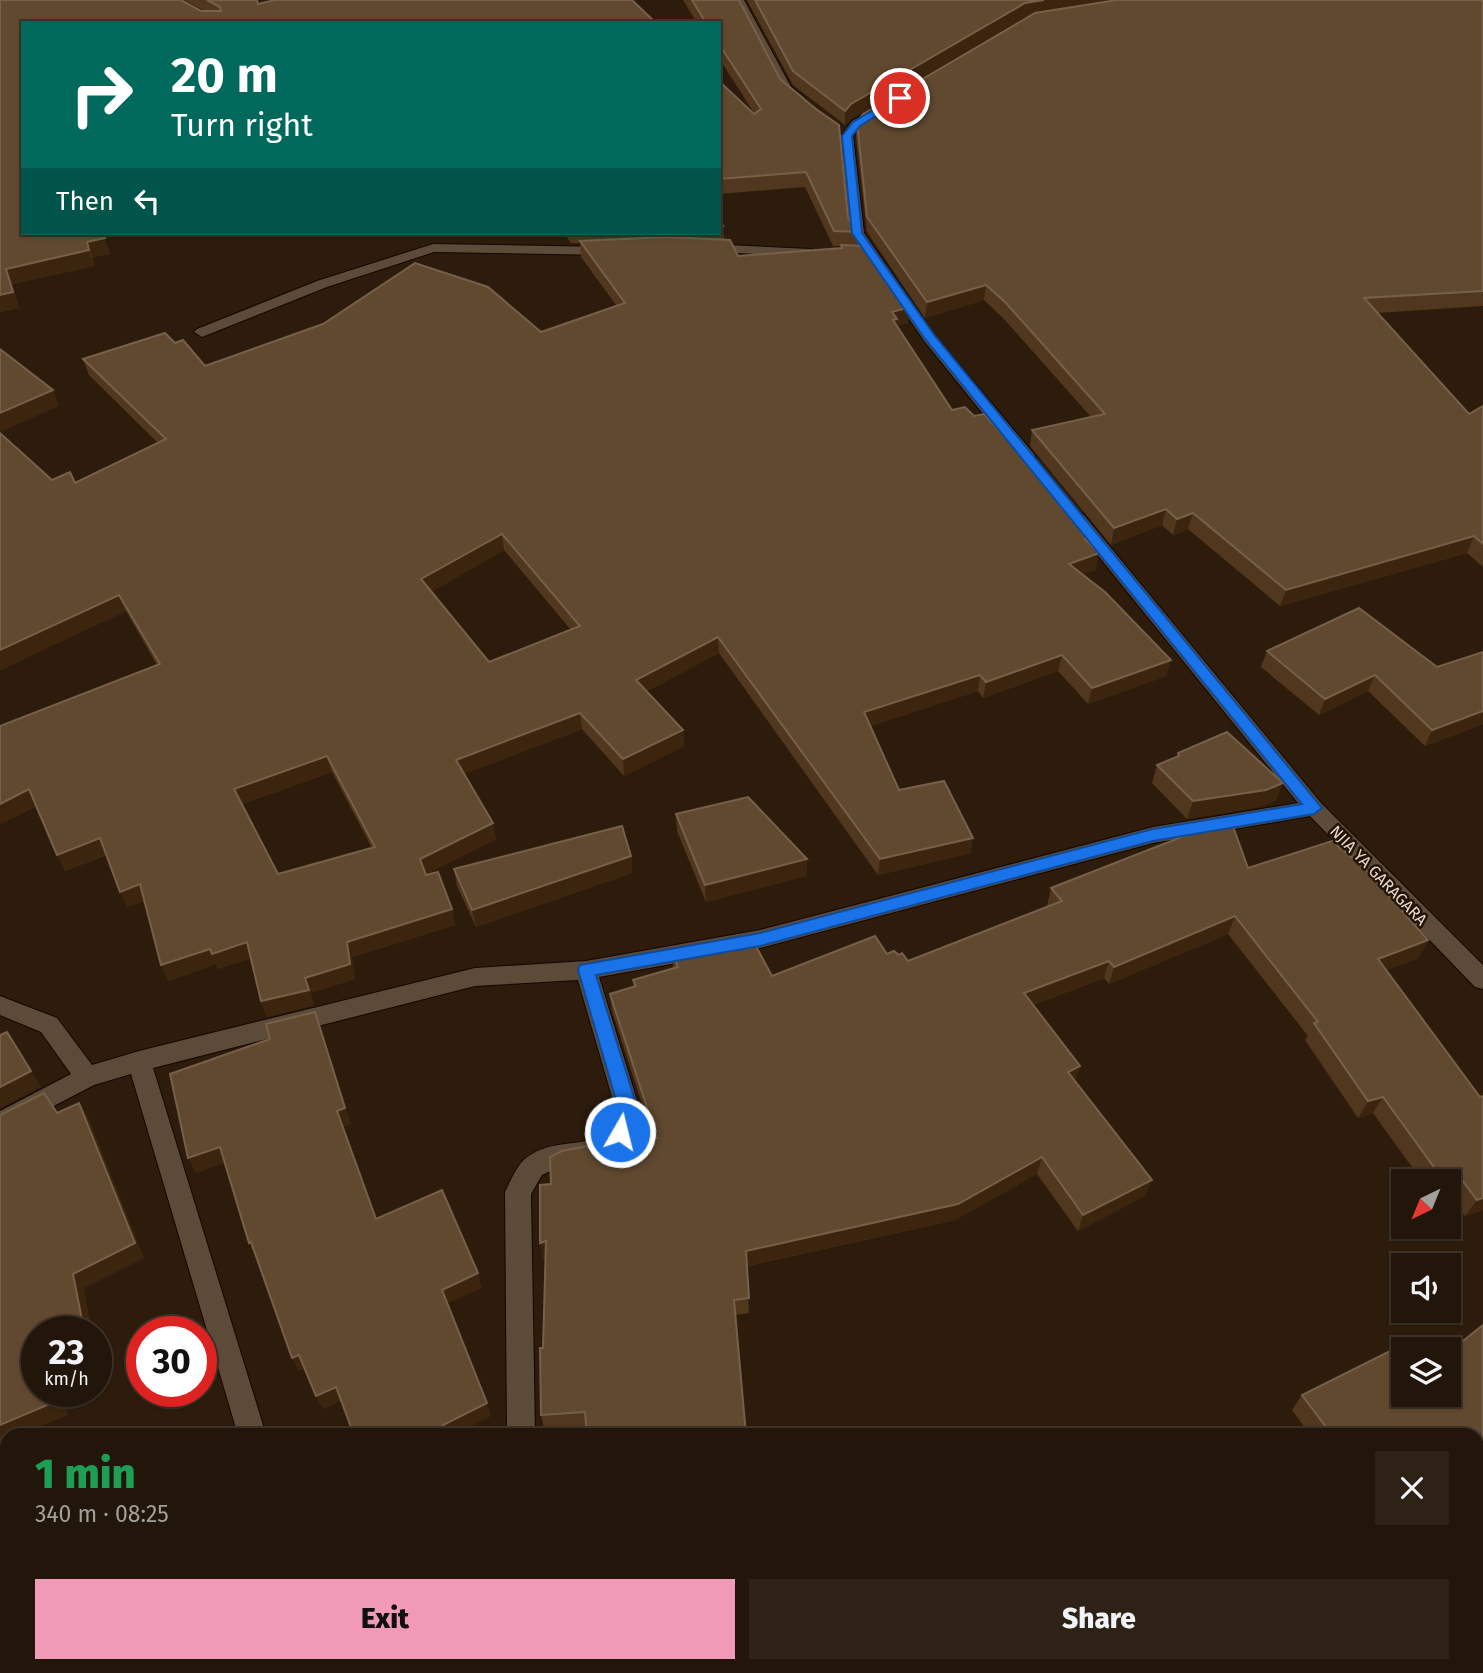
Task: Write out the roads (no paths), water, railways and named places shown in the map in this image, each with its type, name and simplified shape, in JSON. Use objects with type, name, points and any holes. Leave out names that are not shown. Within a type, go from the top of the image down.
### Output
[{"type":"street","points":[[738,0],[786,89],[813,111]]},
{"type":"street","points":[[891,103],[843,133],[857,233],[930,339],[1035,467]]},
{"type":"street","points":[[467,235],[477,248]]},
{"type":"street","points":[[202,332],[322,284],[433,248],[622,250]]},
{"type":"street","points":[[695,248],[823,254]]},
{"type":"street","points":[[848,254],[873,255]]},
{"type":"street","name":"NJIA YA GARAGARA","points":[[1070,509],[1314,808],[1483,980]]},
{"type":"street","points":[[0,1123],[87,1077],[139,1061],[475,977],[586,970],[760,939],[1153,835],[1314,808]]},
{"type":"street","points":[[521,1428],[518,1192],[533,1167],[561,1154],[604,1149],[620,1132],[627,1107],[586,970]]},
{"type":"street","points":[[0,1005],[49,1025],[87,1077]]},
{"type":"street","points":[[139,1061],[250,1428]]}]
